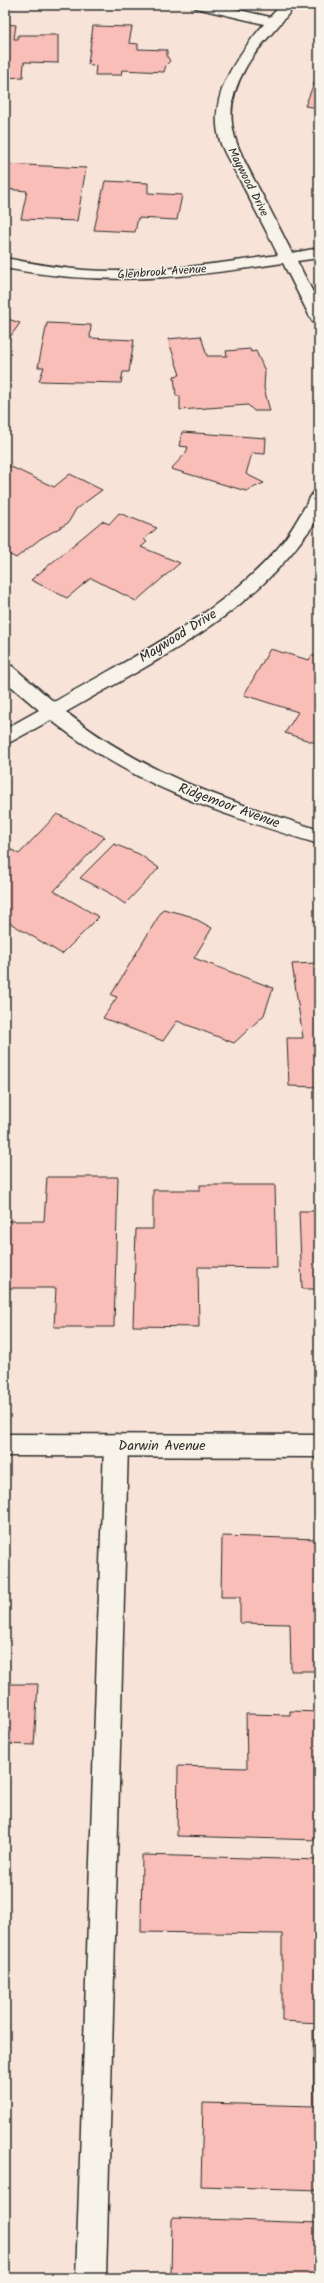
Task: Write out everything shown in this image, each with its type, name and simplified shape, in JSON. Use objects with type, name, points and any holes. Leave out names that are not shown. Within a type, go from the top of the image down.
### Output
[{"type":"street","points":[[202,5],[274,22]]},
{"type":"street","name":"Maywood Drive","points":[[288,5],[238,66],[227,90],[224,115],[228,143],[319,319]]},
{"type":"street","name":"Glenbrook Avenue","points":[[5,263],[79,275],[136,276],[188,273],[319,253]]},
{"type":"street","name":"Maywood Drive","points":[[5,738],[182,637],[238,597],[283,553],[313,512],[319,498]]},
{"type":"street","name":"Ridgemoor Avenue","points":[[5,672],[84,737],[137,770],[197,797],[319,837]]},
{"type":"street","name":"Darwin Avenue","points":[[5,1445],[319,1446]]},
{"type":"street","points":[[91,2278],[116,1445]]},
{"type":"building","points":[[5,24],[16,25],[14,39],[18,39],[18,35],[58,35],[58,63],[24,62],[23,77],[5,78]]},
{"type":"building","points":[[93,26],[132,27],[129,43],[138,44],[138,49],[167,50],[167,56],[170,61],[166,65],[164,72],[122,70],[121,75],[95,75],[96,66],[88,64]]},
{"type":"building","points":[[315,81],[319,81],[319,108],[305,106]]},
{"type":"building","points":[[5,164],[86,168],[77,221],[21,219],[27,191],[5,189]]},
{"type":"building","points":[[105,181],[148,183],[148,193],[182,195],[177,220],[138,218],[135,232],[94,230]]},
{"type":"building","points":[[5,318],[20,323],[5,344]]},
{"type":"building","points":[[47,323],[91,325],[90,338],[134,340],[129,372],[123,372],[121,383],[39,381],[44,367],[38,367]]},
{"type":"building","points":[[201,336],[207,356],[227,356],[226,351],[250,349],[251,352],[256,351],[265,371],[264,388],[270,411],[254,411],[248,405],[180,410],[180,396],[176,396],[174,376],[180,375],[168,339]]},
{"type":"building","points":[[182,432],[266,438],[265,454],[252,453],[246,474],[264,483],[246,491],[171,469],[186,453],[188,447],[179,446]]},
{"type":"building","points":[[5,464],[54,487],[70,474],[102,490],[76,509],[68,523],[40,539],[16,558],[5,552]]},
{"type":"building","points":[[119,513],[157,528],[144,539],[147,542],[141,547],[180,563],[136,601],[91,578],[67,598],[31,580],[102,521],[109,524]]},
{"type":"building","points":[[270,649],[309,660],[312,655],[319,658],[319,744],[285,733],[298,712],[244,695]]},
{"type":"building","points":[[57,814],[105,837],[54,891],[99,917],[62,954],[5,920],[5,846],[19,854]]},
{"type":"building","points":[[114,844],[139,854],[159,868],[125,904],[106,891],[80,878]]},
{"type":"building","points":[[163,909],[190,916],[212,928],[194,958],[273,988],[264,1015],[234,1043],[177,1021],[163,1041],[103,1018],[117,997],[111,995]]},
{"type":"building","points":[[319,963],[319,1087],[289,1086],[287,1038],[303,1038],[292,964]]},
{"type":"building","points":[[47,1177],[118,1177],[114,1327],[54,1327],[56,1288],[5,1288],[5,1221],[44,1221]]},
{"type":"building","points":[[200,1185],[275,1185],[277,1268],[198,1267],[199,1327],[133,1326],[136,1229],[153,1229],[153,1190],[200,1190]]},
{"type":"building","points":[[299,1211],[319,1211],[319,1289],[302,1289]]},
{"type":"building","points":[[222,1536],[319,1539],[319,1671],[291,1671],[290,1624],[240,1623],[240,1597],[221,1597]]},
{"type":"building","points":[[5,1684],[38,1684],[34,1745],[5,1744]]},
{"type":"building","points":[[290,1711],[319,1712],[319,1840],[177,1836],[178,1766],[247,1768],[246,1714],[290,1715]]},
{"type":"building","points":[[142,1855],[319,1860],[319,2023],[282,2021],[282,1934],[141,1932]]},
{"type":"building","points":[[313,2030],[319,2031],[319,2190],[201,2186],[203,2103],[314,2106]]},
{"type":"building","points":[[172,2218],[319,2223],[319,2278],[171,2278]]}]
